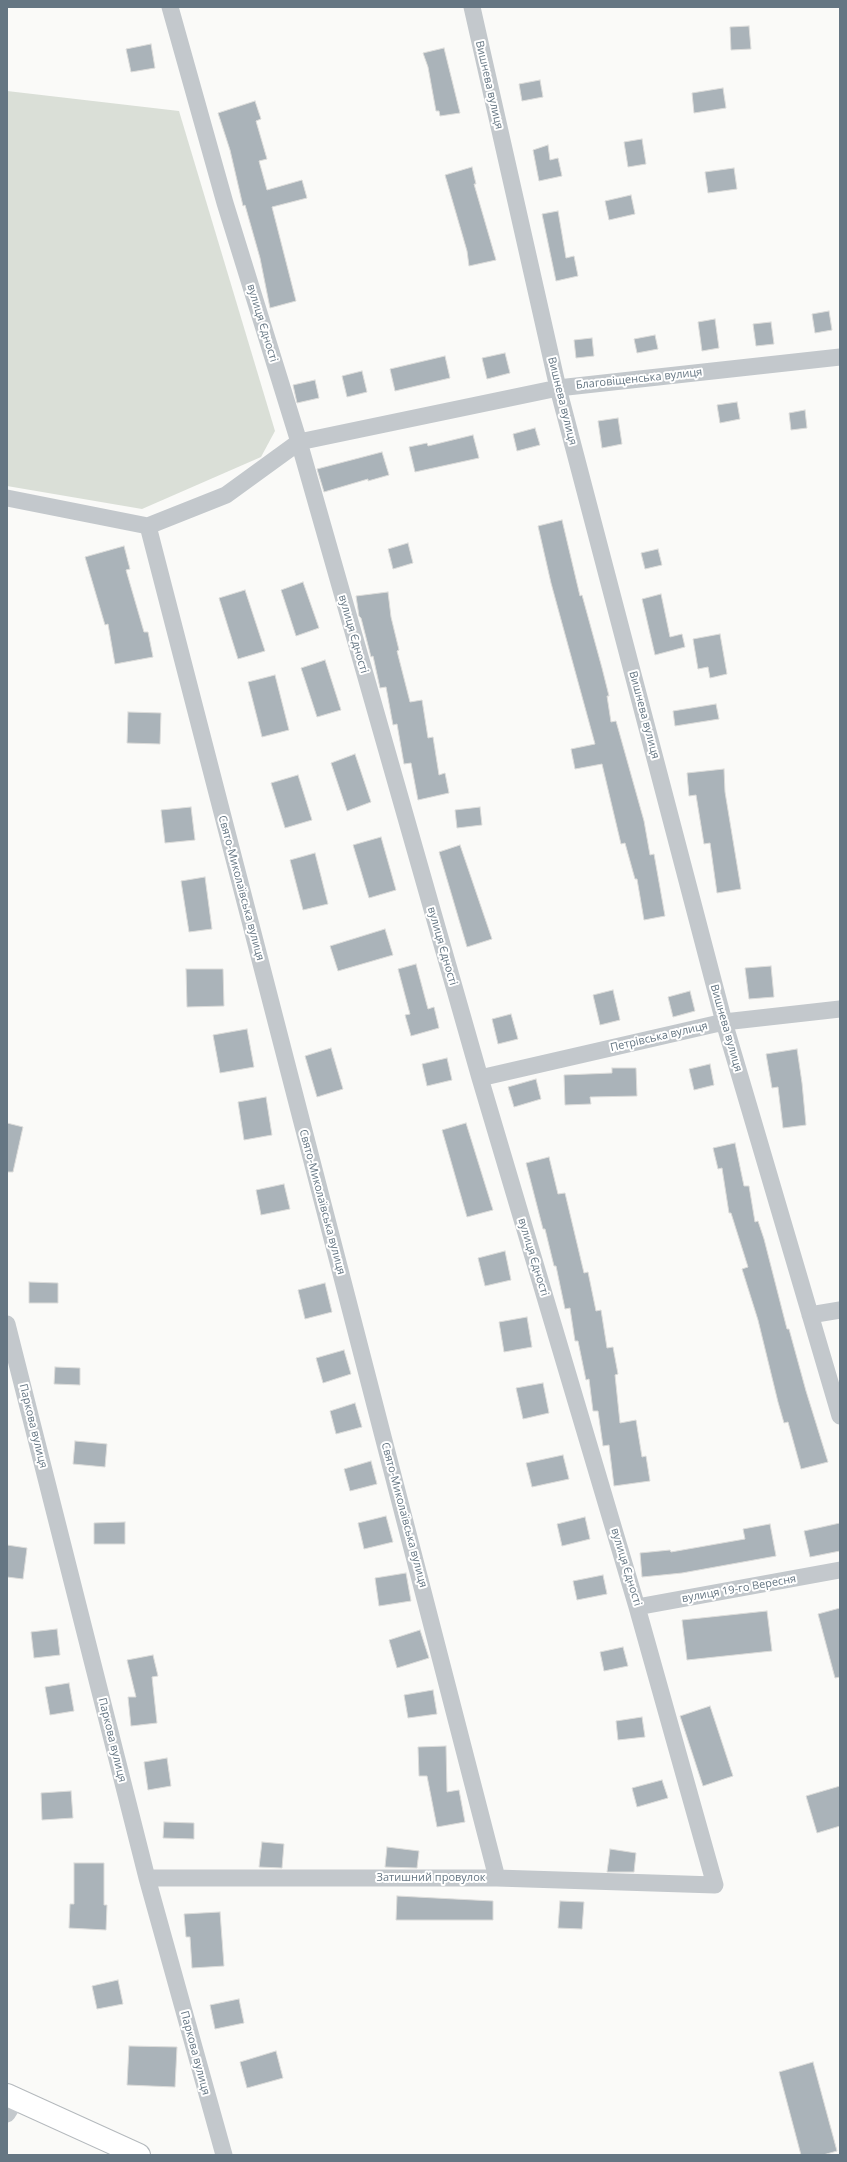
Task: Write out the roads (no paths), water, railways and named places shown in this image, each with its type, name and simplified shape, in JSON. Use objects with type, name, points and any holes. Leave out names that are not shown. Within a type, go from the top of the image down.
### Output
[{"type":"highway","points":[[10,2103],[139,2155]]},
{"type":"street","name":"вулиця Єдності","points":[[170,7],[225,203],[299,442],[480,1078],[637,1607],[715,1885]]},
{"type":"street","name":"Вишнева вулиця","points":[[472,7],[558,388],[724,1022],[840,1416]]},
{"type":"street","name":"Благовіщенська вулиця","points":[[299,442],[558,388],[840,357]]},
{"type":"street","points":[[7,498],[148,526],[226,495],[299,442]]},
{"type":"street","name":"Свято-Миколаївська вулиця","points":[[148,526],[497,1878]]},
{"type":"street","name":"Петрівська вулиця","points":[[480,1078],[724,1022],[840,1009]]},
{"type":"street","points":[[810,1315],[840,1310]]},
{"type":"street","name":"Паркова вулиця","points":[[7,1324],[147,1878],[224,2155]]},
{"type":"street","name":"вулиця 19-го Вересня","points":[[637,1607],[840,1570]]},
{"type":"street","name":"Затишний провулок","points":[[147,1878],[497,1878],[715,1885]]}]
